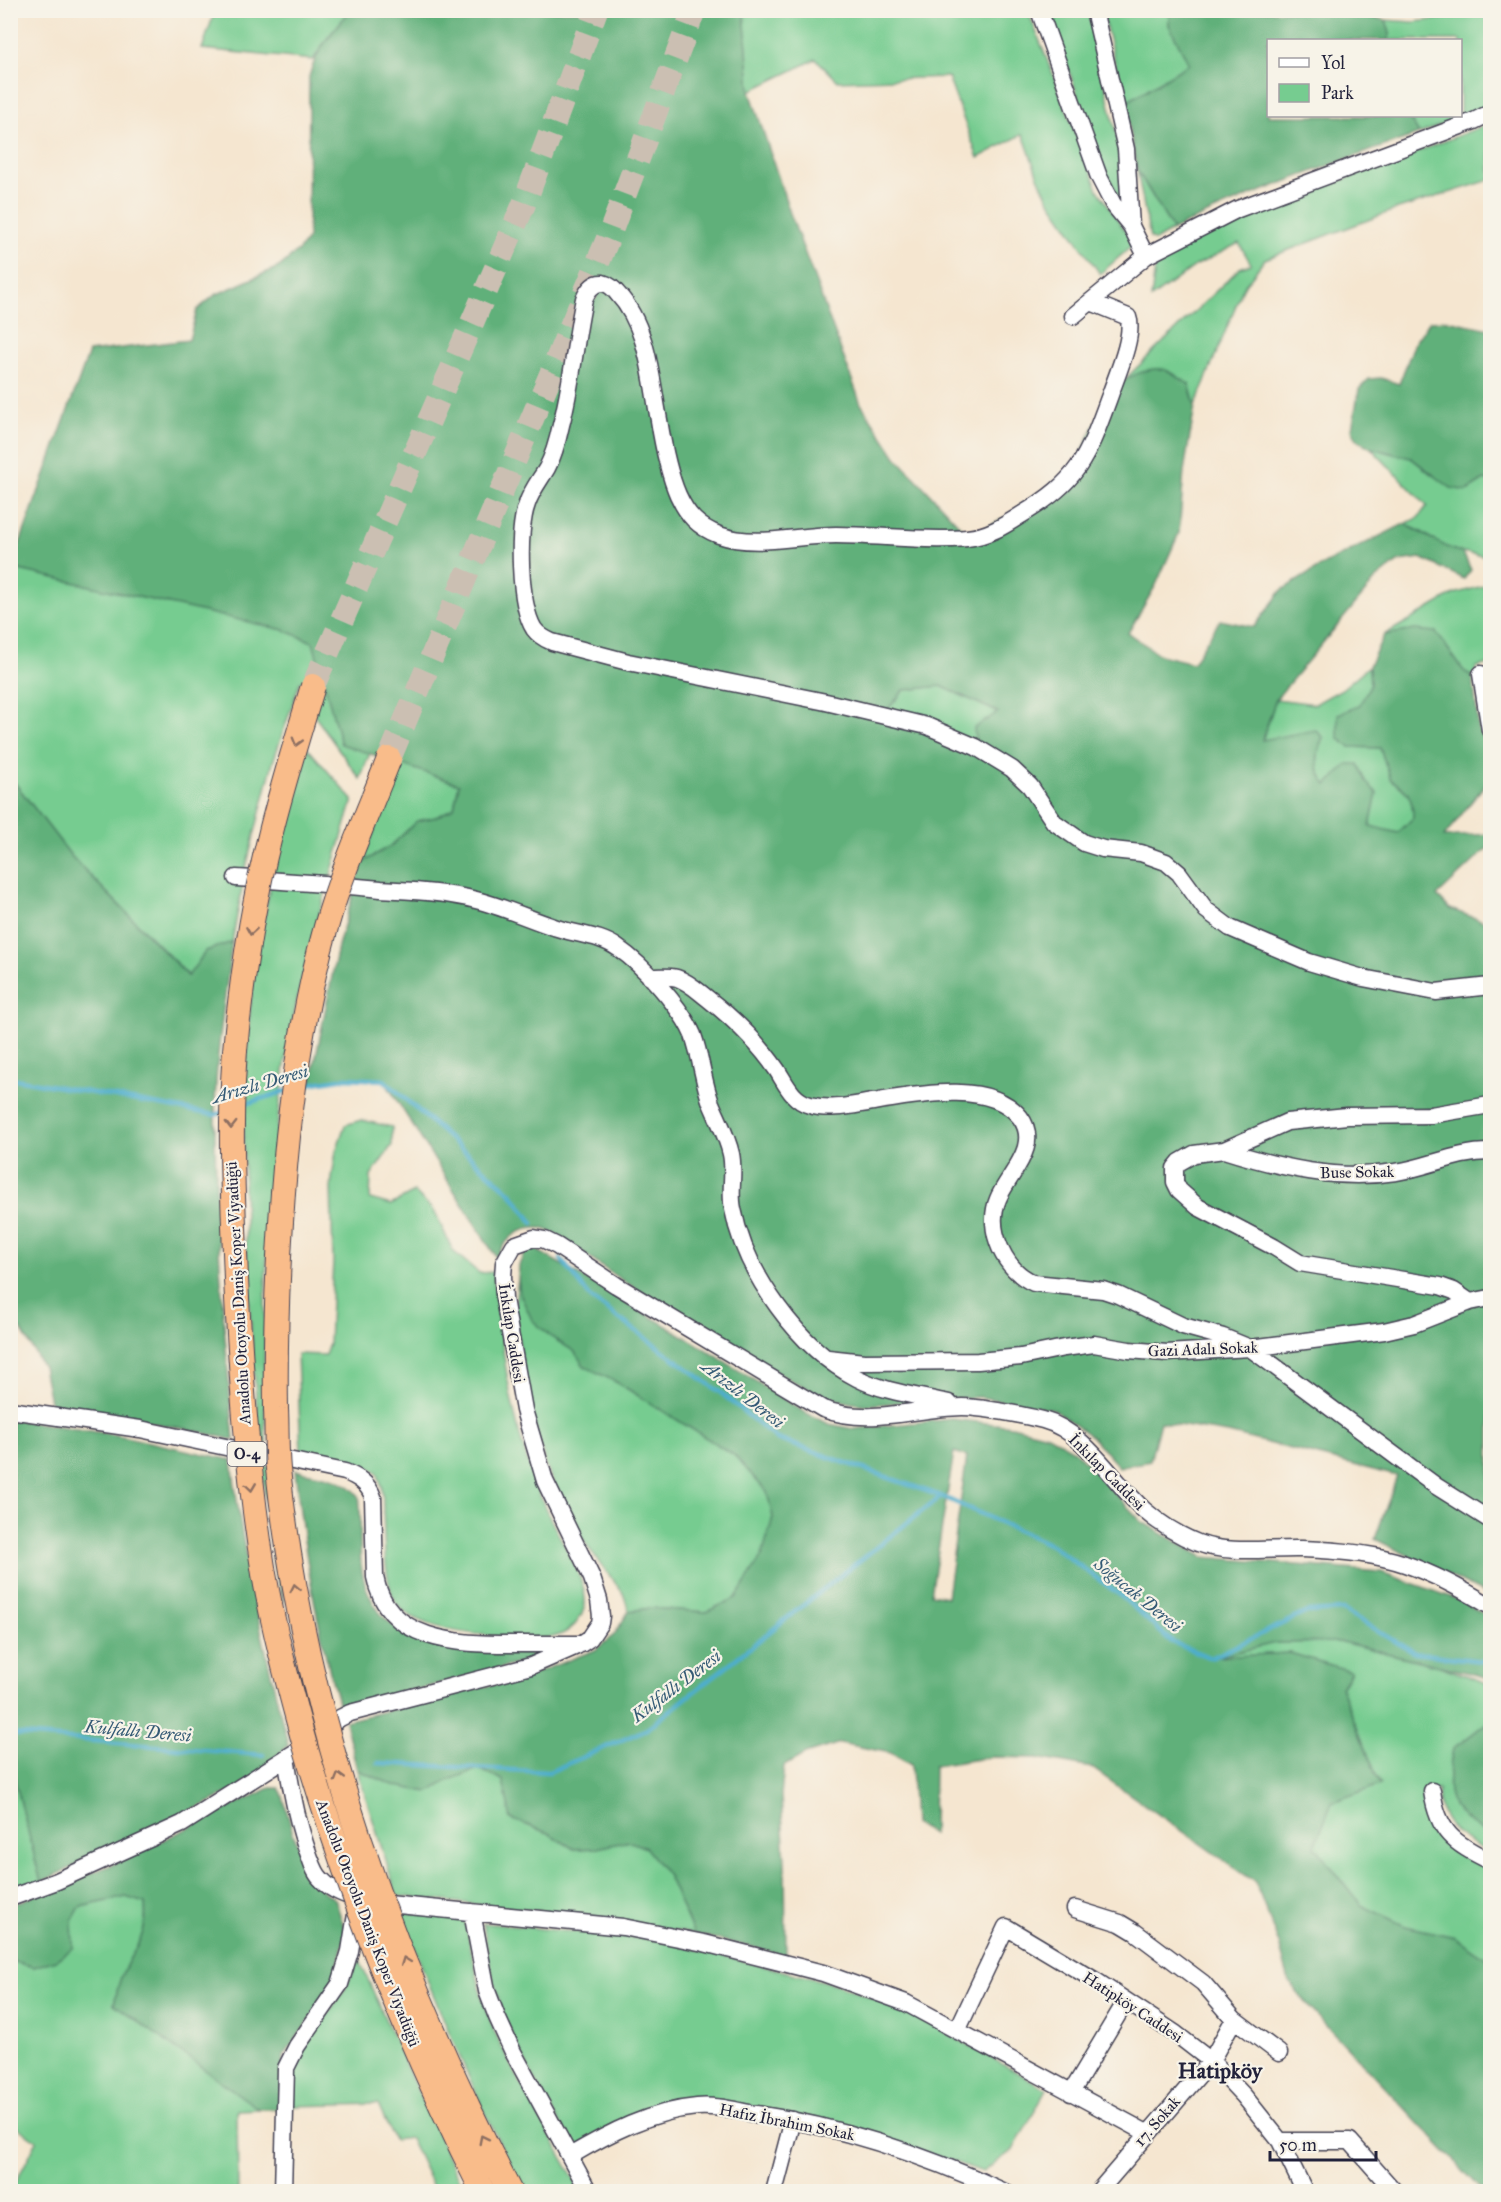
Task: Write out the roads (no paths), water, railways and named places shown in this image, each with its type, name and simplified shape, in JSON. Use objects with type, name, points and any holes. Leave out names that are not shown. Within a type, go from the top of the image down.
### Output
[{"type":"highway","name":"Anadolu Otoyolu Daniş Koper Viyadüğü","points":[[313,686],[269,837],[255,906],[237,1033],[231,1110],[231,1152],[240,1352],[248,1464],[265,1577],[279,1644],[320,1795],[350,1886],[403,2023],[483,2192]]},
{"type":"highway","name":"Anadolu Otoyolu Daniş Koper Viyadüğü","points":[[389,759],[337,890],[311,987],[299,1052],[289,1117],[279,1250],[275,1355],[278,1466],[292,1571],[305,1638],[320,1707],[342,1787],[373,1879],[425,2013],[510,2192]]},
{"type":"street","points":[[1039,10],[1099,177],[1113,204],[1131,226],[1146,256]]},
{"type":"street","points":[[1094,10],[1126,149],[1131,226]]},
{"type":"street","points":[[1073,316],[1146,256],[1238,209],[1491,113]]},
{"type":"street","points":[[1091,302],[1128,317],[1130,332],[1092,444],[1074,474],[1049,499],[998,530],[970,538],[824,535],[756,542],[720,535],[694,521],[686,510],[677,493],[669,466],[652,376],[636,321],[613,288],[604,283],[595,284],[587,290],[584,299],[570,389],[554,449],[548,467],[533,489],[526,505],[521,527],[520,564],[528,616],[534,628],[541,637],[552,642],[628,662],[825,702],[927,726],[976,747],[1017,773],[1030,786],[1054,822],[1084,843],[1103,849],[1141,853],[1167,862],[1179,873],[1206,910],[1230,928],[1309,962],[1363,978],[1436,992],[1491,986]]},
{"type":"street","points":[[1481,674],[1491,730]]},
{"type":"street","points":[[236,878],[317,882],[446,894],[521,913],[557,928],[597,937],[618,948],[650,977],[679,1011],[692,1035],[711,1102],[728,1142],[733,1164],[733,1210],[746,1249],[774,1303],[809,1345],[824,1358],[865,1382],[964,1407]]},
{"type":"street","points":[[650,977],[677,978],[690,984],[741,1026],[761,1049],[793,1095],[809,1105],[835,1107],[900,1097],[960,1093],[980,1094],[1005,1104],[1022,1119],[1026,1130],[1025,1152],[997,1202],[995,1217],[997,1238],[1003,1255],[1024,1279],[1034,1283],[1089,1287],[1110,1293],[1183,1326],[1250,1348],[1436,1486],[1491,1520]]},
{"type":"street","points":[[1470,1302],[1454,1291],[1440,1286],[1300,1263],[1198,1207],[1179,1190],[1175,1182],[1175,1168],[1180,1162],[1194,1154],[1224,1150],[1275,1126],[1300,1120],[1347,1116],[1431,1115],[1491,1105]]},
{"type":"street","name":"Buse Sokak","points":[[1224,1150],[1290,1169],[1321,1174],[1394,1173],[1460,1154],[1491,1152]]},
{"type":"street","name":"İnkılap Caddesi","points":[[581,1644],[590,1638],[600,1623],[599,1600],[592,1578],[545,1481],[524,1410],[504,1299],[504,1263],[514,1245],[534,1239],[544,1240],[557,1246],[616,1285],[823,1409],[837,1414],[876,1417],[964,1407],[1038,1419],[1063,1429],[1095,1456],[1143,1509],[1161,1524],[1199,1544],[1223,1549],[1303,1549],[1373,1556],[1404,1563],[1491,1606]]},
{"type":"street","name":"Gazi Adalı Sokak","points":[[824,1358],[864,1362],[978,1361],[1021,1358],[1094,1344],[1167,1353],[1250,1348],[1384,1331],[1440,1315],[1470,1302],[1491,1298]]},
{"type":"street","points":[[10,1410],[140,1429],[345,1472],[360,1479],[370,1488],[373,1497],[377,1589],[386,1604],[408,1625],[434,1638],[470,1644],[581,1644]]},
{"type":"street","points":[[10,1898],[57,1881],[182,1824],[286,1758],[326,1727],[350,1713],[531,1666],[581,1644]]},
{"type":"street","points":[[286,1758],[298,1827],[316,1872],[330,1887],[368,1902],[622,1927],[747,1953],[823,1973],[906,2003],[1147,2133]]},
{"type":"street","points":[[1432,1791],[1441,1827],[1478,1855],[1491,1861]]},
{"type":"street","points":[[284,2192],[286,2068],[297,2046],[340,1984],[350,1951],[358,1899]]},
{"type":"street","points":[[1075,1909],[1120,1923],[1135,1932],[1203,1983],[1234,2019],[1279,2053]]},
{"type":"street","points":[[472,1912],[485,1982],[497,2017],[513,2052],[589,2192]]},
{"type":"street","name":"Hatipköy Caddesi","points":[[957,2031],[1006,1927],[1126,2001],[1176,2034],[1211,2061],[1244,2096],[1280,2141],[1305,2192]]},
{"type":"street","points":[[1071,2092],[1126,2001]]},
{"type":"street","name":"17. Sokak","points":[[1098,2192],[1211,2061],[1234,2019]]},
{"type":"street","name":"Hafız İbrahim Sokak","points":[[570,2156],[619,2129],[672,2111],[709,2106],[825,2126],[884,2143],[959,2170],[1005,2192]]},
{"type":"street","points":[[774,2192],[793,2120]]},
{"type":"street","points":[[1280,2141],[1350,2141],[1395,2192]]},
{"type":"waterway","name":"Arızlı Deresi","points":[[10,1078],[215,1115],[226,1111]]},
{"type":"waterway","name":"Arızlı Deresi","points":[[302,1085],[346,1078],[384,1080],[511,1193],[533,1223]]},
{"type":"waterway","name":"Arızlı Deresi","points":[[239,1106],[286,1091]]},
{"type":"waterway","name":"Soğucak Deresi","points":[[561,1259],[591,1298],[721,1393],[777,1439],[941,1496],[1051,1545],[1120,1595],[1172,1642],[1211,1658],[1307,1612],[1343,1610],[1415,1653],[1490,1662]]},
{"type":"waterway","name":"Kulfallı Deresi","points":[[378,1763],[549,1772],[647,1729],[941,1496]]},
{"type":"waterway","name":"Kulfallı Deresi","points":[[10,1734],[263,1755]]},
{"type":"tunnel","points":[[313,686],[524,204],[596,10]]},
{"type":"tunnel","points":[[389,759],[609,236],[694,10]]},
{"type":"district","name":"Hatipköy","points":[[1220,2070]]}]
